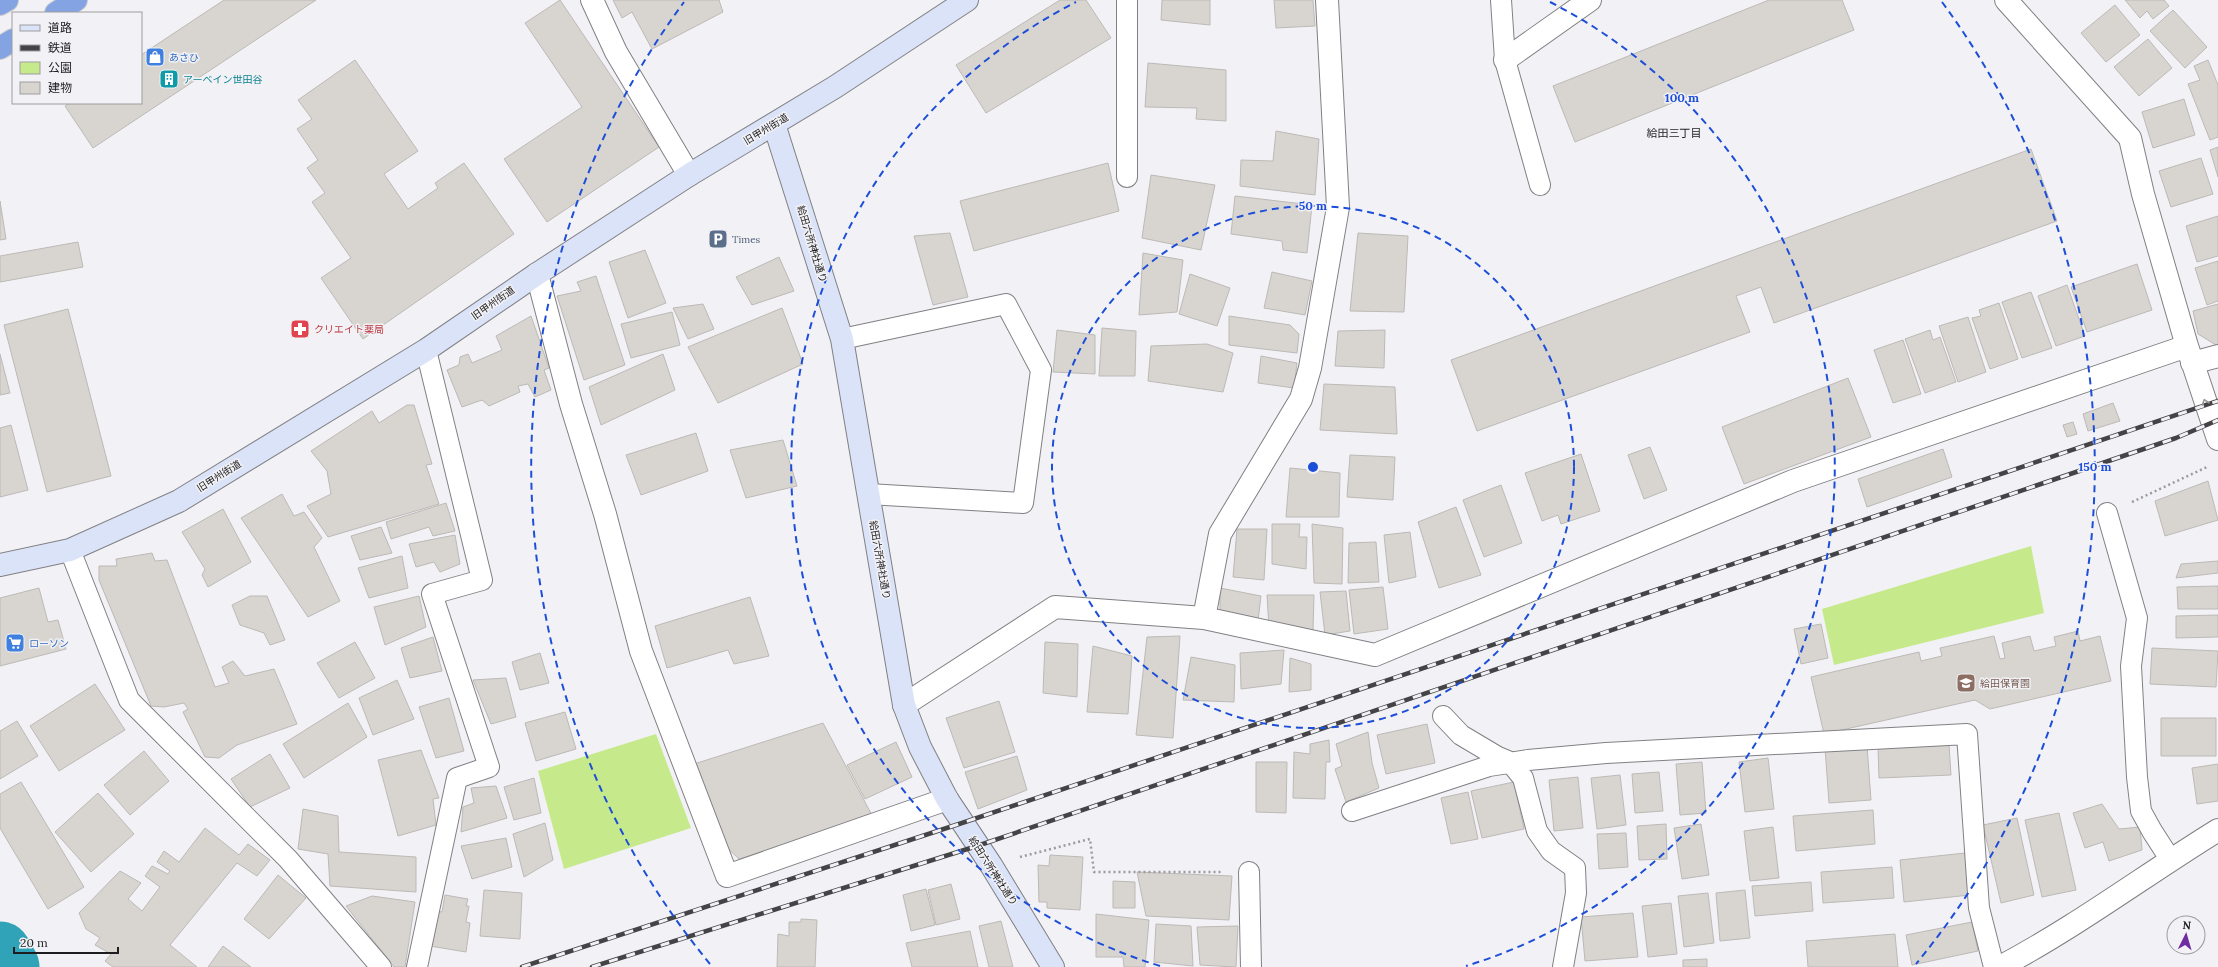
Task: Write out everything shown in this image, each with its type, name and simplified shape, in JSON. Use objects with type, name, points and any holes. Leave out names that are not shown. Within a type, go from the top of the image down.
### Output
[{"type":"highway","points":[[0,4],[7,0]]},
{"type":"highway","points":[[58,12],[76,0]]},
{"type":"highway","points":[[0,48],[12,41]]},
{"type":"street","points":[[592,0],[616,52],[689,175]]},
{"type":"street","name":"旧甲州街道","points":[[0,565],[70,550],[179,501],[426,350],[536,274],[689,175],[774,124],[967,0]]},
{"type":"street","points":[[1204,618],[1220,534],[1301,399],[1310,368],[1338,207],[1327,0]]},
{"type":"street","points":[[1505,60],[1590,0]]},
{"type":"street","points":[[2006,0],[2130,138],[2143,194],[2190,355],[2218,439]]},
{"type":"street","name":"給田六所神社通り","points":[[774,124],[842,339],[904,705],[920,747],[947,799],[1053,967]]},
{"type":"street","points":[[536,274],[571,404],[605,514],[641,651],[727,876],[947,799]]},
{"type":"street","points":[[904,705],[1055,607],[1204,618],[1375,655],[1793,481],[2190,355],[2218,356]]},
{"type":"street","points":[[2000,967],[2083,920],[2170,859],[2218,830]]},
{"type":"lane","points":[[1127,0],[1127,177]]},
{"type":"lane","points":[[1501,0],[1505,60],[1540,185]]},
{"type":"lane","points":[[842,339],[1006,304],[1041,370],[1023,503],[868,494]]},
{"type":"lane","points":[[417,967],[457,778],[489,767],[432,594],[482,580],[426,350]]},
{"type":"lane","points":[[2107,513],[2137,618],[2131,666],[2137,777],[2141,811],[2170,859]]},
{"type":"lane","points":[[70,550],[129,700],[288,859],[381,967]]},
{"type":"lane","points":[[1442,716],[1461,735],[1498,757],[1510,762],[1523,778],[1537,831],[1551,851],[1575,868],[1576,893],[1563,967]]},
{"type":"lane","points":[[1352,811],[1489,766],[1510,762],[1606,753],[1967,734],[1979,908],[1994,967]]},
{"type":"lane","points":[[1249,872],[1251,967]]},
{"type":"path","points":[[2107,513],[2155,493],[2211,465]]},
{"type":"path","points":[[990,865],[1090,839],[1094,872],[1249,872]]},
{"type":"green space","points":[[2031,546],[2044,613],[1834,665],[1822,609]]},
{"type":"green space","points":[[656,734],[691,828],[564,869],[538,771]]},
{"type":"building","name":"アーベイン世田谷","points":[[224,0],[316,0],[93,148],[65,106],[68,104],[142,104],[142,54]]},
{"type":"building","points":[[560,0],[659,147],[547,222],[504,159],[582,107],[525,23]]},
{"type":"building","points":[[613,0],[719,0],[723,12],[652,49],[632,12],[622,18]]},
{"type":"building","points":[[1060,0],[1086,0],[1111,38],[986,113],[956,65]]},
{"type":"building","points":[[1162,0],[1210,0],[1210,25],[1161,20]]},
{"type":"building","points":[[1274,0],[1313,0],[1315,26],[1276,28]]},
{"type":"building","points":[[1769,0],[1842,0],[1854,30],[1575,142],[1553,86]]},
{"type":"building","points":[[2125,0],[2164,0],[2169,6],[2153,19],[2147,11],[2140,18]]},
{"type":"building","points":[[2115,5],[2140,35],[2106,62],[2081,33]]},
{"type":"building","points":[[2173,10],[2207,47],[2185,68],[2150,31]]},
{"type":"building","points":[[2148,39],[2172,68],[2139,96],[2114,67]]},
{"type":"building","points":[[355,60],[418,151],[384,174],[408,209],[438,188],[435,183],[464,163],[514,234],[363,339],[321,278],[351,258],[312,202],[325,193],[307,168],[318,160],[297,129],[312,119],[298,100]]},
{"type":"building","points":[[2208,60],[2218,85],[2218,137],[2210,140],[2188,84],[2200,80],[2194,66]]},
{"type":"building","points":[[1148,63],[1226,70],[1226,121],[1196,119],[1197,108],[1145,107]]},
{"type":"building","points":[[2184,99],[2195,135],[2153,148],[2142,112]]},
{"type":"building","points":[[1276,131],[1319,139],[1315,195],[1240,186],[1241,160],[1273,161]]},
{"type":"building","points":[[2218,147],[2218,177],[2210,150]]},
{"type":"building","points":[[2031,149],[2057,221],[1774,323],[1761,287],[1736,296],[1750,332],[1477,431],[1451,360]]},
{"type":"building","points":[[2201,158],[2213,194],[2171,207],[2159,171]]},
{"type":"building","points":[[1108,163],[1119,211],[974,251],[960,201]]},
{"type":"building","points":[[1151,175],[1215,185],[1201,250],[1142,238]]},
{"type":"building","points":[[1235,196],[1312,205],[1307,253],[1283,250],[1282,241],[1231,234]]},
{"type":"building","points":[[0,201],[6,239],[0,240]]},
{"type":"building","points":[[2218,216],[2218,256],[2197,262],[2186,226]]},
{"type":"building","points":[[950,233],[968,297],[933,305],[914,236]]},
{"type":"building","points":[[1358,233],[1408,236],[1404,312],[1350,311]]},
{"type":"building","points":[[78,242],[83,267],[0,282],[0,256]]},
{"type":"building","points":[[645,250],[666,303],[628,318],[609,262]]},
{"type":"building","points":[[1143,253],[1183,260],[1177,312],[1139,315]]},
{"type":"building","points":[[779,257],[794,291],[752,305],[736,277]]},
{"type":"building","points":[[2218,261],[2218,301],[2207,305],[2195,268]]},
{"type":"building","points":[[2137,264],[2152,310],[2087,332],[2071,287]]},
{"type":"building","points":[[1272,272],[1312,281],[1305,315],[1264,308]]},
{"type":"building","points":[[1190,274],[1230,288],[1217,326],[1179,314]]},
{"type":"building","points":[[596,276],[625,365],[584,380],[557,296],[581,291],[577,282]]},
{"type":"building","points":[[2067,285],[2085,336],[2056,346],[2038,296]]},
{"type":"building","points":[[2031,292],[2052,348],[2022,358],[2002,302]]},
{"type":"building","points":[[1999,303],[2018,359],[1990,369],[1972,318],[1981,316],[1979,310]]},
{"type":"building","points":[[703,304],[714,329],[688,339],[673,308]]},
{"type":"building","points":[[2218,304],[2218,345],[2216,345],[2198,334],[2193,311]]},
{"type":"building","points":[[782,308],[803,364],[718,403],[688,347]]},
{"type":"building","points":[[68,309],[111,476],[47,492],[4,325]]},
{"type":"building","points":[[672,312],[680,345],[631,358],[621,324]]},
{"type":"building","points":[[531,316],[549,368],[544,370],[551,390],[535,397],[528,384],[518,386],[520,392],[489,406],[482,400],[462,407],[447,370],[459,365],[460,357],[468,354],[472,363],[502,350],[496,336]]},
{"type":"building","points":[[1229,316],[1290,325],[1299,334],[1297,353],[1229,345]]},
{"type":"building","points":[[1968,317],[1986,372],[1958,382],[1939,326]]},
{"type":"building","points":[[1102,328],[1136,331],[1135,376],[1099,376]]},
{"type":"building","points":[[1057,330],[1095,335],[1095,374],[1053,372]]},
{"type":"building","points":[[1385,330],[1384,368],[1335,366],[1338,331]]},
{"type":"building","points":[[1930,330],[1933,340],[1940,337],[1956,382],[1925,393],[1905,339]]},
{"type":"building","points":[[1903,340],[1921,394],[1893,403],[1874,350]]},
{"type":"building","points":[[1207,344],[1233,353],[1223,392],[1148,381],[1151,346]]},
{"type":"building","points":[[0,354],[10,393],[0,395]]},
{"type":"building","points":[[663,354],[675,390],[601,425],[589,387]]},
{"type":"building","points":[[1261,356],[1297,363],[1294,388],[1258,383]]},
{"type":"building","points":[[1848,378],[1871,437],[1744,484],[1722,427]]},
{"type":"building","points":[[1324,384],[1395,387],[1397,434],[1320,430]]},
{"type":"building","points":[[2113,403],[2120,421],[2088,431],[2083,414]]},
{"type":"building","points":[[407,405],[414,405],[432,464],[426,465],[439,504],[328,537],[307,506],[331,494],[327,471],[311,451],[372,411],[379,423]]},
{"type":"building","points":[[2073,422],[2077,434],[2067,437],[2063,425]]},
{"type":"building","points":[[11,425],[28,490],[0,497],[0,428]]},
{"type":"building","points":[[696,433],[708,471],[641,495],[626,455]]},
{"type":"building","points":[[783,440],[797,486],[746,498],[730,450]]},
{"type":"building","points":[[1650,447],[1667,490],[1644,499],[1628,455]]},
{"type":"building","points":[[1943,449],[1952,477],[1867,507],[1858,479]]},
{"type":"building","points":[[1581,454],[1600,511],[1561,524],[1558,515],[1542,521],[1525,473]]},
{"type":"building","points":[[1350,455],[1395,457],[1393,500],[1347,497]]},
{"type":"building","points":[[1290,468],[1340,473],[1339,517],[1286,517]]},
{"type":"building","points":[[2208,481],[2218,520],[2165,536],[2155,501]]},
{"type":"building","points":[[1501,485],[1522,543],[1484,557],[1463,500]]},
{"type":"building","points":[[282,494],[294,516],[304,512],[322,538],[314,547],[340,601],[308,617],[241,518]]},
{"type":"building","points":[[446,503],[455,531],[433,536],[429,527],[391,539],[386,522]]},
{"type":"building","points":[[1456,507],[1481,575],[1439,588],[1418,522]]},
{"type":"building","points":[[223,509],[251,562],[208,587],[202,575],[205,569],[182,532]]},
{"type":"building","points":[[1272,524],[1300,524],[1299,537],[1307,537],[1306,569],[1272,564]]},
{"type":"building","points":[[1312,524],[1343,528],[1342,584],[1314,583]]},
{"type":"building","points":[[381,527],[392,553],[360,560],[351,536]]},
{"type":"building","points":[[1237,529],[1267,529],[1264,580],[1233,577]]},
{"type":"building","points":[[1410,532],[1416,577],[1389,583],[1384,535]]},
{"type":"building","points":[[455,535],[460,564],[440,572],[434,562],[416,567],[409,544]]},
{"type":"building","points":[[1376,542],[1379,582],[1348,583],[1349,543]]},
{"type":"building","points":[[152,553],[155,561],[167,560],[215,687],[229,683],[222,667],[233,661],[245,676],[274,669],[297,724],[237,745],[219,758],[205,757],[183,712],[188,709],[184,703],[164,707],[151,706],[99,580],[99,566],[117,566],[116,559]]},
{"type":"building","points":[[402,556],[408,588],[369,598],[358,568]]},
{"type":"building","points":[[2218,561],[2218,573],[2176,578],[2181,564]]},
{"type":"building","points":[[2218,586],[2218,609],[2178,609],[2177,587]]},
{"type":"building","points":[[1383,587],[1388,629],[1354,634],[1349,590]]},
{"type":"building","points":[[39,588],[48,622],[58,620],[66,649],[0,666],[0,598]]},
{"type":"building","points":[[1220,588],[1261,596],[1257,629],[1220,617]]},
{"type":"building","points":[[1346,591],[1350,631],[1325,635],[1320,592]]},
{"type":"building","points":[[1267,595],[1314,595],[1313,630],[1269,628]]},
{"type":"building","points":[[250,596],[267,596],[285,640],[270,645],[264,633],[240,625],[232,605]]},
{"type":"building","points":[[419,596],[426,627],[385,645],[374,607]]},
{"type":"building","points":[[750,597],[769,656],[734,664],[728,650],[667,668],[655,626]]},
{"type":"building","points":[[2218,615],[2218,637],[2176,638],[2176,616]]},
{"type":"building","points":[[1821,624],[1828,658],[1801,664],[1794,629]]},
{"type":"building","points":[[2078,631],[2080,641],[2100,636],[2111,681],[1990,709],[1975,700],[1824,734],[1811,677],[1919,652],[1921,661],[1942,656],[1940,648],[1994,636],[2000,659],[2005,658],[2002,643],[2030,636],[2034,651],[2056,646],[2054,637]]},
{"type":"building","points":[[1180,636],[1173,738],[1136,735],[1147,637]]},
{"type":"building","points":[[433,637],[442,671],[410,678],[401,648]]},
{"type":"building","points":[[355,642],[375,678],[339,698],[317,663]]},
{"type":"building","points":[[1045,642],[1078,644],[1077,697],[1043,693]]},
{"type":"building","points":[[1093,646],[1132,656],[1128,714],[1087,712]]},
{"type":"building","points":[[2152,648],[2218,651],[2216,687],[2150,684]]},
{"type":"building","points":[[1284,650],[1281,684],[1241,689],[1240,653]]},
{"type":"building","points":[[540,653],[549,683],[520,690],[512,662]]},
{"type":"building","points":[[1191,657],[1235,665],[1234,702],[1183,700]]},
{"type":"building","points":[[1290,658],[1311,664],[1311,690],[1289,692]]},
{"type":"building","points":[[506,678],[516,717],[491,724],[473,680]]},
{"type":"building","points":[[397,680],[414,719],[373,735],[359,698]]},
{"type":"building","points":[[95,684],[125,730],[59,771],[30,726]]},
{"type":"building","points":[[449,698],[464,751],[436,758],[419,707]]},
{"type":"building","points":[[999,701],[1015,752],[964,768],[946,718]]},
{"type":"building","points":[[348,703],[367,737],[304,778],[283,744]]},
{"type":"building","points":[[565,712],[576,749],[536,761],[525,723]]},
{"type":"building","points":[[2161,718],[2216,718],[2216,756],[2161,756]]},
{"type":"building","points":[[17,721],[38,756],[0,779],[0,731]]},
{"type":"building","points":[[823,723],[874,819],[739,859],[719,840],[694,764]]},
{"type":"building","points":[[1427,724],[1435,763],[1386,774],[1377,735]]},
{"type":"building","points":[[1368,732],[1372,763],[1379,788],[1346,802],[1335,769],[1342,766],[1336,744]]},
{"type":"building","points":[[1329,740],[1330,762],[1326,762],[1325,799],[1293,798],[1294,752],[1310,754],[1310,744]]},
{"type":"building","points":[[896,742],[912,777],[865,799],[847,765]]},
{"type":"building","points":[[1867,745],[1871,800],[1829,803],[1825,748]]},
{"type":"building","points":[[1949,745],[1951,775],[1879,778],[1878,748]]},
{"type":"building","points":[[421,750],[439,798],[433,799],[436,825],[398,836],[378,760]]},
{"type":"building","points":[[144,751],[169,781],[130,815],[104,785]]},
{"type":"building","points":[[270,754],[290,788],[250,807],[231,779]]},
{"type":"building","points":[[1017,756],[1027,790],[978,809],[965,772]]},
{"type":"building","points":[[1768,758],[1774,809],[1745,812],[1739,762]]},
{"type":"building","points":[[1256,762],[1287,762],[1286,813],[1256,812]]},
{"type":"building","points":[[1702,762],[1706,813],[1680,815],[1676,764]]},
{"type":"building","points":[[2218,764],[2218,801],[2197,804],[2192,768]]},
{"type":"building","points":[[1659,772],[1663,811],[1635,813],[1632,774]]},
{"type":"building","points":[[1620,775],[1626,825],[1597,829],[1591,778]]},
{"type":"building","points":[[1578,777],[1583,828],[1554,831],[1549,780]]},
{"type":"building","points":[[534,778],[541,813],[514,820],[504,787]]},
{"type":"building","points":[[21,782],[84,887],[48,909],[0,828],[0,794]]},
{"type":"building","points":[[1514,782],[1524,829],[1482,838],[1471,791]]},
{"type":"building","points":[[496,786],[507,818],[461,832],[463,807],[474,803],[471,788]]},
{"type":"building","points":[[1468,792],[1478,839],[1451,844],[1441,798]]},
{"type":"building","points":[[98,793],[134,834],[91,872],[55,832]]},
{"type":"building","points":[[2102,804],[2119,829],[2140,827],[2142,850],[2109,861],[2103,842],[2085,848],[2073,813]]},
{"type":"building","points":[[303,809],[338,816],[339,852],[416,857],[416,892],[330,886],[328,854],[298,849]]},
{"type":"building","points":[[1873,810],[1875,844],[1796,851],[1793,816]]},
{"type":"building","points":[[2059,813],[2076,890],[2042,897],[2025,820]]},
{"type":"building","points":[[2017,818],[2034,895],[2001,903],[1983,825]]},
{"type":"building","points":[[545,823],[553,860],[524,877],[513,834]]},
{"type":"building","points":[[1666,824],[1667,859],[1639,860],[1637,826]]},
{"type":"building","points":[[1701,824],[1709,875],[1682,879],[1674,828]]},
{"type":"building","points":[[1773,827],[1779,878],[1750,881],[1744,831]]},
{"type":"building","points":[[205,828],[239,855],[248,844],[270,860],[257,876],[237,863],[170,945],[197,967],[113,967],[105,961],[111,954],[95,945],[100,938],[86,929],[79,913],[120,871],[141,883],[128,899],[142,911],[160,887],[145,876],[152,866],[168,874],[170,871],[157,862],[164,851],[179,862]]},
{"type":"building","points":[[1626,833],[1628,867],[1599,869],[1597,834]]},
{"type":"building","points":[[506,838],[512,867],[472,879],[461,846]]},
{"type":"building","points":[[1965,853],[1970,895],[1904,902],[1900,860]]},
{"type":"building","points":[[1050,855],[1083,857],[1080,910],[1047,908],[1047,902],[1039,902],[1038,865],[1049,866]]},
{"type":"building","points":[[1892,867],[1894,898],[1823,903],[1821,872]]},
{"type":"building","points":[[1137,872],[1232,876],[1229,920],[1146,916]]},
{"type":"building","points":[[278,875],[306,898],[269,939],[244,919]]},
{"type":"building","points":[[1113,881],[1135,882],[1135,908],[1113,908]]},
{"type":"building","points":[[1811,882],[1813,911],[1755,916],[1752,886]]},
{"type":"building","points":[[951,884],[960,919],[936,925],[928,890]]},
{"type":"building","points":[[926,889],[935,925],[911,931],[903,895]]},
{"type":"building","points":[[484,890],[522,893],[520,939],[480,936]]},
{"type":"building","points":[[1745,890],[1750,938],[1720,941],[1716,893]]},
{"type":"building","points":[[1708,893],[1714,943],[1684,947],[1678,896]]},
{"type":"building","points":[[445,895],[468,899],[466,906],[469,906],[466,922],[470,923],[466,952],[430,946],[436,911],[442,912]]},
{"type":"building","points":[[372,896],[415,902],[405,967],[394,967],[346,906]]},
{"type":"building","points":[[1671,903],[1677,954],[1648,957],[1642,906]]},
{"type":"building","points":[[1633,913],[1638,957],[1585,961],[1581,917]]},
{"type":"building","points":[[1096,914],[1149,920],[1145,967],[1124,967],[1123,957],[1096,957]]},
{"type":"building","points":[[801,919],[817,920],[815,967],[777,967],[778,934],[789,936],[789,922],[801,922]]},
{"type":"building","points":[[1001,921],[1013,967],[989,967],[979,926]]},
{"type":"building","points":[[1972,922],[1978,951],[1912,965],[1906,935]]},
{"type":"building","points":[[1156,924],[1191,926],[1193,966],[1154,962]]},
{"type":"building","points":[[1238,926],[1236,967],[1200,965],[1197,927]]},
{"type":"building","points":[[970,931],[978,967],[912,967],[906,943]]},
{"type":"building","points":[[1895,934],[1898,967],[1808,967],[1806,941]]},
{"type":"building","points":[[223,946],[251,967],[208,967]]},
{"type":"building","points":[[1707,959],[1707,967],[1683,967],[1683,960]]},
{"type":"waterway","points":[[0,953],[8,967]]},
{"type":"railway","points":[[522,967],[962,823],[2218,401]]},
{"type":"railway","points":[[592,967],[977,846],[2176,438],[2218,420]]},
{"type":"place","name":"あさひ","points":[[155,57]]},
{"type":"place","name":"アーベイン世田谷","points":[[169,79]]},
{"type":"place","name":"Times","points":[[718,239]]},
{"type":"place","name":"クリエイト薬局","points":[[300,329]]},
{"type":"place","name":"ローソン","points":[[15,643]]},
{"type":"place","name":"給田保育園","points":[[1966,683]]},
{"type":"district","name":"給田三丁目","points":[[1674,133]]}]
